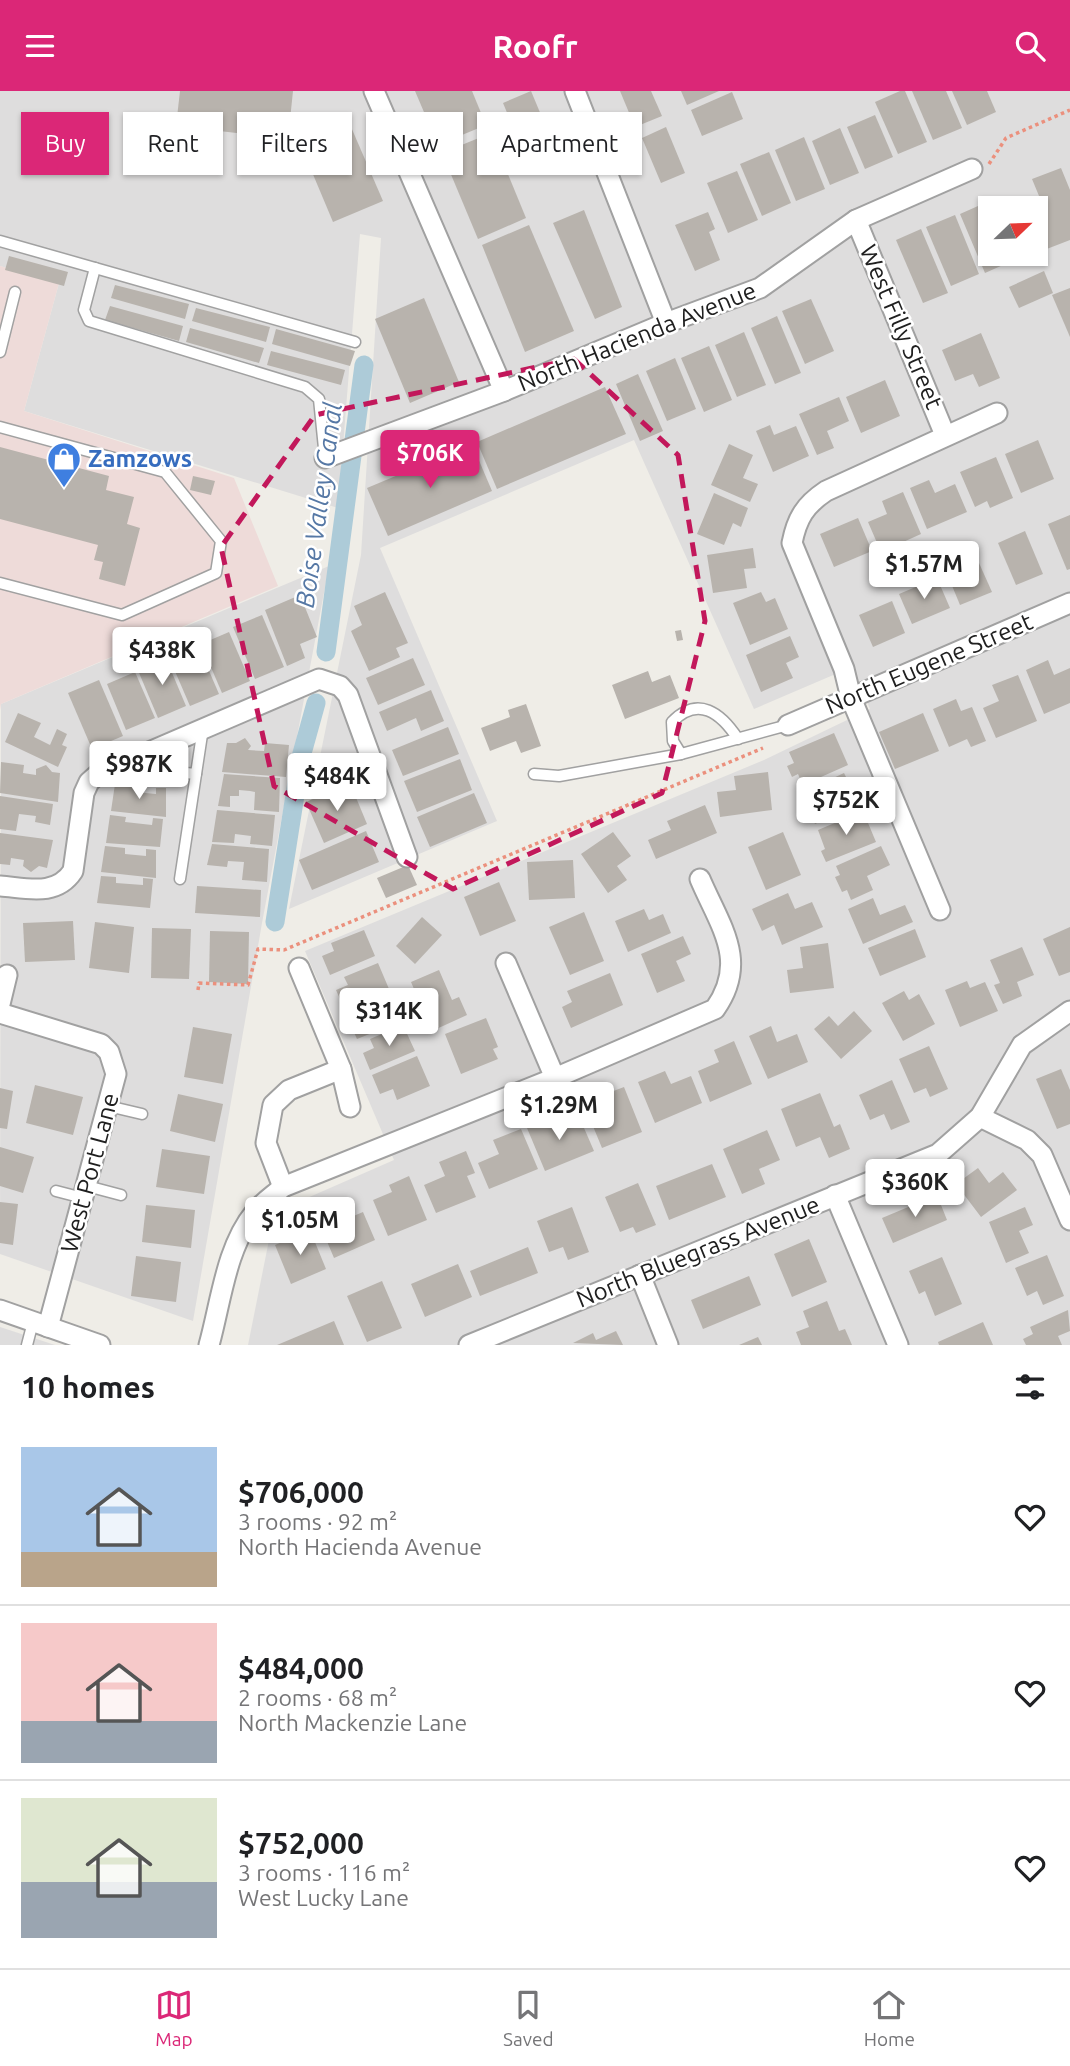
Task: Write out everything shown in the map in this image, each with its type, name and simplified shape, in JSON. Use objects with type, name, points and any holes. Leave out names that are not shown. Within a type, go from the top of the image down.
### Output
[{"type":"street","points":[[374,91],[504,391]]},
{"type":"street","points":[[575,91],[666,323]]},
{"type":"street","name":"North Hacienda Avenue","points":[[325,458],[504,391],[666,323],[760,288],[856,220],[979,169]]},
{"type":"street","name":"West Filly Street","points":[[856,220],[945,435]]},
{"type":"street","points":[[940,911],[851,698],[844,669],[792,543],[796,522],[807,503],[826,491],[945,435],[997,414]]},
{"type":"street","name":"North Eugene Street","points":[[788,725],[1070,603]]},
{"type":"street","points":[[0,887],[48,890],[63,885],[74,871],[84,793],[89,782],[114,766],[309,682],[330,681],[340,686],[348,695],[407,857]]},
{"type":"street","points":[[209,1345],[235,1247],[244,1227],[256,1210],[283,1187],[555,1078],[715,1009],[728,991],[733,969],[729,947],[700,879]]},
{"type":"street","points":[[506,963],[555,1078]]},
{"type":"street","points":[[299,968],[341,1069],[350,1107]]},
{"type":"street","points":[[0,1004],[7,975]]},
{"type":"street","name":"North Bluegrass Avenue","points":[[470,1345],[938,1154],[979,1117],[1022,1045],[1070,1011]]},
{"type":"street","name":"West Port Lane","points":[[0,1013],[101,1044],[109,1052],[116,1074],[85,1192],[41,1324]]},
{"type":"street","points":[[283,1187],[266,1143],[273,1105],[289,1090],[341,1069]]},
{"type":"street","points":[[979,1117],[1027,1140],[1042,1155],[1070,1220]]},
{"type":"street","points":[[835,1195],[898,1345]]},
{"type":"street","points":[[639,1275],[668,1345]]},
{"type":"street","points":[[0,1310],[100,1345]]},
{"type":"lane","points":[[0,241],[355,342]]},
{"type":"lane","points":[[95,268],[84,310],[89,321],[305,387],[319,399],[325,458]]},
{"type":"lane","points":[[0,352],[15,292]]},
{"type":"lane","points":[[0,427],[165,472],[221,541],[216,573],[122,615],[0,583]]},
{"type":"lane","points":[[681,754],[673,740],[672,722],[682,712],[701,708],[713,713],[725,719],[738,739]]},
{"type":"lane","points":[[534,773],[559,776],[681,754],[788,725]]},
{"type":"lane","points":[[180,879],[203,728]]},
{"type":"lane","points":[[114,766],[196,774]]},
{"type":"lane","points":[[108,1106],[142,1114]]},
{"type":"lane","points":[[55,1191],[121,1195]]},
{"type":"lane","points":[[27,1345],[41,1324]]},
{"type":"path","points":[[979,169],[1006,138],[1070,110]]},
{"type":"path","points":[[198,990],[199,983],[248,985],[258,949],[284,950],[763,748]]},
{"type":"highlighted area","points":[[574,359],[678,455],[705,621],[662,793],[453,889],[274,786],[221,547],[315,415]]},
{"type":"shaded area","points":[[0,91],[1070,91],[1070,1345],[248,1345],[272,1225],[298,1202],[394,1160],[305,951],[764,760],[870,709],[852,667],[754,709],[634,440],[380,548],[497,821],[289,909],[361,555],[381,238],[360,234],[338,508],[24,411],[59,283],[0,266]]},
{"type":"shaded area","points":[[0,266],[59,283],[24,411],[234,478],[278,586],[1,704],[0,710]]},
{"type":"shaded area","points":[[329,566],[262,923],[193,1321],[0,1254],[1,704]]},
{"type":"shaded area","points":[[0,1327],[55,1345],[0,1345]]},
{"type":"building","points":[[180,91],[293,91],[291,112],[237,112],[237,133],[223,131],[223,112],[178,112]]},
{"type":"building","points":[[415,91],[472,91],[481,112],[477,112],[477,129],[463,135],[463,112],[424,112]]},
{"type":"building","points":[[531,91],[540,112],[507,112],[503,103]]},
{"type":"building","points":[[620,91],[651,91],[662,116],[642,124],[642,112],[629,112]]},
{"type":"building","points":[[681,91],[719,91],[687,105]]},
{"type":"building","points":[[905,91],[927,142],[898,154],[875,102]]},
{"type":"building","points":[[912,91],[946,91],[962,128],[933,140]]},
{"type":"building","points":[[952,91],[987,91],[996,112],[967,125]]},
{"type":"building","points":[[732,92],[743,119],[702,136],[691,110]]},
{"type":"building","points":[[875,115],[893,157],[865,169],[847,127]]},
{"type":"building","points":[[666,127],[685,173],[661,183],[642,138]]},
{"type":"building","points":[[840,128],[859,173],[830,185],[812,141]]},
{"type":"building","points":[[352,129],[366,162],[366,175],[372,175],[383,201],[333,222],[313,175],[352,175]]},
{"type":"building","points":[[804,137],[825,189],[796,201],[775,150]]},
{"type":"building","points":[[477,139],[477,175],[508,175],[526,218],[478,239],[451,175],[463,175],[463,144]]},
{"type":"building","points":[[769,152],[791,203],[762,216],[740,164]]},
{"type":"building","points":[[1061,168],[1070,190],[1070,240],[1048,249],[1048,196],[1039,196],[1032,179]]},
{"type":"building","points":[[737,171],[758,220],[728,233],[707,183]]},
{"type":"building","points":[[978,206],[978,256],[960,214]]},
{"type":"building","points":[[584,210],[622,307],[595,319],[553,223]]},
{"type":"building","points":[[708,212],[715,229],[709,232],[720,260],[695,271],[675,225]]},
{"type":"building","points":[[955,215],[979,274],[951,286],[926,227]]},
{"type":"building","points":[[529,225],[574,331],[525,352],[482,245]]},
{"type":"building","points":[[921,229],[948,293],[923,303],[896,240]]},
{"type":"building","points":[[9,256],[68,272],[64,286],[5,270]]},
{"type":"building","points":[[982,266],[1001,266],[985,273]]},
{"type":"building","points":[[1044,271],[1053,293],[1019,308],[1009,287]]},
{"type":"building","points":[[115,285],[189,304],[185,319],[111,298]]},
{"type":"building","points":[[1070,288],[1070,337],[1052,295]]},
{"type":"building","points":[[424,298],[459,382],[410,403],[375,319]]},
{"type":"building","points":[[811,299],[834,351],[805,364],[782,311]]},
{"type":"building","points":[[110,306],[183,326],[179,341],[105,320]]},
{"type":"building","points":[[196,308],[270,327],[266,342],[192,321]]},
{"type":"building","points":[[777,316],[801,373],[775,384],[751,328]]},
{"type":"building","points":[[190,328],[264,348],[259,363],[186,342]]},
{"type":"building","points":[[276,329],[355,351],[350,366],[272,344]]},
{"type":"building","points":[[744,332],[766,385],[737,397],[715,345]]},
{"type":"building","points":[[981,333],[1000,378],[979,387],[973,374],[955,381],[942,350]]},
{"type":"building","points":[[709,346],[732,400],[704,412],[681,358]]},
{"type":"building","points":[[271,351],[345,370],[341,385],[267,365]]},
{"type":"building","points":[[675,358],[696,409],[667,421],[646,371]]},
{"type":"building","points":[[638,374],[663,431],[640,441],[616,384]]},
{"type":"building","points":[[885,380],[900,416],[861,433],[846,397]]},
{"type":"building","points":[[605,387],[626,434],[497,489],[477,442]]},
{"type":"building","points":[[839,397],[849,421],[827,431],[834,448],[817,455],[799,414]]},
{"type":"building","points":[[770,425],[774,435],[796,426],[809,456],[773,472],[756,431]]},
{"type":"building","points":[[1038,440],[1054,479],[1021,493],[1005,454]]},
{"type":"building","points":[[472,444],[492,491],[388,536],[367,488]]},
{"type":"building","points":[[729,444],[753,455],[743,478],[758,484],[750,502],[711,485]]},
{"type":"building","points":[[0,447],[109,476],[106,490],[134,497],[127,524],[140,528],[125,586],[99,579],[103,562],[94,560],[98,545],[0,519]]},
{"type":"building","points":[[996,457],[1013,498],[990,508],[987,501],[975,507],[960,472]]},
{"type":"building","points":[[193,476],[215,481],[211,495],[190,490]]},
{"type":"building","points":[[929,480],[935,493],[955,484],[967,512],[927,529],[910,488]]},
{"type":"building","points":[[903,492],[921,534],[881,552],[868,522],[887,514],[882,501]]},
{"type":"building","points":[[714,493],[748,508],[741,527],[733,523],[724,545],[697,534]]},
{"type":"building","points":[[1070,515],[1070,569],[1067,570],[1048,524]]},
{"type":"building","points":[[858,518],[872,551],[834,567],[820,534]]},
{"type":"building","points":[[1025,531],[1043,574],[1016,585],[998,543]]},
{"type":"building","points":[[753,548],[756,568],[744,569],[747,588],[713,593],[707,555]]},
{"type":"building","points":[[979,563],[992,592],[960,605],[948,576]]},
{"type":"building","points":[[937,578],[950,608],[912,624],[899,594]]},
{"type":"building","points":[[385,592],[408,643],[396,648],[400,657],[369,671],[351,631],[362,625],[354,606]]},
{"type":"building","points":[[761,592],[766,602],[775,598],[788,629],[750,645],[733,603]]},
{"type":"building","points":[[300,595],[317,637],[300,644],[305,658],[287,666],[265,610]]},
{"type":"building","points":[[892,601],[905,633],[873,647],[859,615]]},
{"type":"building","points":[[262,615],[284,667],[255,679],[233,627]]},
{"type":"building","points":[[681,630],[683,640],[677,641],[675,631]]},
{"type":"building","points":[[229,632],[250,681],[222,693],[201,644]]},
{"type":"building","points":[[790,636],[799,657],[786,663],[793,678],[761,692],[746,655]]},
{"type":"building","points":[[197,643],[219,694],[190,706],[168,655]]},
{"type":"building","points":[[165,656],[186,706],[158,718],[137,668]]},
{"type":"building","points":[[413,658],[425,685],[378,705],[366,678]]},
{"type":"building","points":[[1048,660],[1054,675],[1070,668],[1070,703],[1044,714],[1026,670]]},
{"type":"building","points":[[648,671],[652,682],[670,675],[679,698],[625,719],[612,685]]},
{"type":"building","points":[[135,672],[155,718],[126,730],[107,684]]},
{"type":"building","points":[[1018,675],[1037,721],[996,738],[983,708],[999,701],[992,685]]},
{"type":"building","points":[[99,680],[123,736],[92,749],[68,693]]},
{"type":"building","points":[[431,690],[444,721],[421,731],[416,718],[387,731],[379,712]]},
{"type":"building","points":[[956,699],[961,711],[972,707],[986,741],[971,747],[967,739],[949,747],[933,709]]},
{"type":"building","points":[[526,704],[541,746],[521,753],[516,741],[490,751],[481,728],[510,717],[508,710]]},
{"type":"building","points":[[18,713],[41,723],[34,737],[50,745],[57,729],[67,734],[62,745],[67,747],[58,767],[5,742]]},
{"type":"building","points":[[923,713],[939,751],[895,769],[879,732]]},
{"type":"building","points":[[448,727],[459,754],[403,776],[392,750]]},
{"type":"building","points":[[834,733],[848,765],[803,785],[798,774],[792,777],[787,766],[794,763],[789,752]]},
{"type":"building","points":[[245,738],[251,746],[248,750],[264,751],[265,743],[289,745],[286,777],[222,772],[227,743],[236,743]]},
{"type":"building","points":[[460,759],[472,790],[417,812],[404,781]]},
{"type":"building","points":[[1,762],[24,765],[23,773],[36,775],[36,769],[46,765],[52,772],[60,773],[58,802],[0,793]]},
{"type":"building","points":[[768,772],[772,810],[720,817],[717,792],[736,790],[734,776]]},
{"type":"building","points":[[844,773],[852,789],[857,787],[864,802],[815,824],[801,793]]},
{"type":"building","points":[[224,774],[280,778],[279,812],[254,810],[255,792],[250,791],[239,790],[239,796],[230,796],[230,807],[218,806]]},
{"type":"building","points":[[350,783],[367,824],[324,843],[306,802]]},
{"type":"building","points":[[115,784],[135,786],[135,792],[156,794],[156,788],[166,788],[166,817],[111,811]]},
{"type":"building","points":[[474,793],[487,823],[430,847],[417,817]]},
{"type":"building","points":[[0,796],[53,804],[50,825],[35,822],[36,816],[19,814],[16,831],[0,829]]},
{"type":"building","points":[[705,805],[717,833],[656,859],[648,840],[671,830],[667,821]]},
{"type":"building","points":[[217,810],[275,815],[272,846],[250,844],[251,836],[235,834],[234,843],[212,842]]},
{"type":"building","points":[[863,811],[876,842],[826,862],[821,851],[825,849],[818,830]]},
{"type":"building","points":[[110,815],[126,817],[125,822],[152,825],[153,818],[163,819],[160,847],[106,843]]},
{"type":"building","points":[[366,831],[379,862],[312,890],[299,860]]},
{"type":"building","points":[[613,832],[631,856],[617,866],[627,880],[608,893],[581,854]]},
{"type":"building","points":[[783,832],[801,875],[766,890],[748,847]]},
{"type":"building","points":[[0,833],[53,840],[47,868],[39,866],[31,872],[23,866],[24,860],[11,858],[10,865],[0,864]]},
{"type":"building","points":[[212,844],[269,849],[267,882],[242,880],[244,862],[228,861],[227,867],[207,865]]},
{"type":"building","points":[[105,846],[125,848],[125,854],[146,856],[146,849],[156,850],[156,878],[101,872]]},
{"type":"building","points":[[881,846],[890,865],[867,876],[873,890],[851,900],[847,890],[842,892],[835,877],[840,875],[836,866]]},
{"type":"building","points":[[573,860],[575,898],[529,900],[527,862]]},
{"type":"building","points":[[408,865],[417,885],[386,898],[377,878]]},
{"type":"building","points":[[101,876],[116,877],[116,883],[143,885],[143,878],[153,879],[150,908],[97,903]]},
{"type":"building","points":[[499,882],[516,921],[480,936],[464,897]]},
{"type":"building","points":[[197,886],[261,890],[260,917],[195,913]]},
{"type":"building","points":[[788,893],[795,909],[812,902],[823,927],[782,945],[774,925],[762,931],[752,909]]},
{"type":"building","points":[[873,898],[880,915],[905,905],[913,922],[863,944],[848,909]]},
{"type":"building","points":[[644,909],[649,920],[663,914],[671,933],[628,952],[615,921]]},
{"type":"building","points":[[584,912],[604,961],[570,975],[549,927]]},
{"type":"building","points":[[422,917],[442,935],[415,964],[396,946]]},
{"type":"building","points":[[73,921],[75,960],[25,962],[23,923]]},
{"type":"building","points":[[95,922],[134,927],[129,973],[89,968]]},
{"type":"building","points":[[1070,927],[1070,972],[1059,976],[1043,939]]},
{"type":"building","points":[[152,928],[191,929],[189,979],[151,978]]},
{"type":"building","points":[[915,929],[926,957],[880,976],[868,948]]},
{"type":"building","points":[[364,930],[375,956],[330,975],[322,956],[334,951],[331,943]]},
{"type":"building","points":[[210,931],[249,932],[248,984],[209,982]]},
{"type":"building","points":[[683,936],[691,954],[676,961],[685,981],[657,993],[641,954]]},
{"type":"building","points":[[828,943],[834,988],[790,993],[787,970],[803,968],[800,947]]},
{"type":"building","points":[[1022,947],[1034,975],[1017,982],[1022,996],[1003,1004],[994,985],[1000,983],[990,960]]},
{"type":"building","points":[[378,963],[389,989],[344,1008],[336,990],[348,985],[344,977]]},
{"type":"building","points":[[439,970],[452,1000],[459,997],[467,1015],[432,1031],[411,982]]},
{"type":"building","points":[[610,973],[623,1005],[571,1028],[562,1007],[572,1002],[567,991]]},
{"type":"building","points":[[967,981],[970,988],[985,982],[998,1011],[960,1027],[945,990]]},
{"type":"building","points":[[904,991],[909,1000],[919,994],[935,1024],[903,1041],[882,1003]]},
{"type":"building","points":[[391,996],[402,1021],[357,1039],[346,1015]]},
{"type":"building","points":[[854,1011],[872,1031],[841,1059],[814,1029],[829,1016],[838,1026]]},
{"type":"building","points":[[486,1018],[498,1047],[493,1049],[498,1059],[461,1074],[445,1034]]},
{"type":"building","points":[[403,1025],[415,1051],[370,1070],[363,1053],[374,1048],[370,1039]]},
{"type":"building","points":[[771,1026],[777,1042],[797,1034],[808,1062],[768,1079],[749,1036]]},
{"type":"building","points":[[193,1027],[232,1034],[223,1084],[184,1077]]},
{"type":"building","points":[[734,1041],[752,1084],[710,1102],[698,1071],[719,1062],[714,1050]]},
{"type":"building","points":[[929,1046],[948,1089],[930,1097],[926,1088],[914,1093],[899,1059]]},
{"type":"building","points":[[417,1056],[430,1086],[397,1100],[393,1089],[380,1094],[372,1075]]},
{"type":"building","points":[[1061,1069],[1070,1090],[1070,1124],[1057,1129],[1036,1079]]},
{"type":"building","points":[[665,1071],[671,1084],[691,1076],[702,1103],[655,1123],[638,1082]]},
{"type":"building","points":[[892,1080],[910,1122],[891,1130],[884,1114],[870,1120],[859,1095]]},
{"type":"building","points":[[35,1085],[83,1097],[73,1135],[26,1123]]},
{"type":"building","points":[[624,1087],[642,1132],[602,1148],[590,1119],[610,1111],[603,1095]]},
{"type":"building","points":[[0,1088],[13,1091],[7,1129],[0,1128]]},
{"type":"building","points":[[820,1093],[834,1127],[840,1124],[850,1149],[829,1158],[820,1137],[796,1147],[781,1109]]},
{"type":"building","points":[[178,1094],[223,1104],[215,1142],[170,1131]]},
{"type":"building","points":[[555,1116],[560,1129],[581,1121],[594,1151],[545,1171],[527,1128]]},
{"type":"building","points":[[521,1129],[538,1169],[489,1189],[478,1163],[499,1154],[493,1140]]},
{"type":"building","points":[[767,1130],[780,1160],[759,1169],[765,1184],[742,1194],[723,1149]]},
{"type":"building","points":[[0,1147],[34,1157],[23,1193],[0,1186]]},
{"type":"building","points":[[162,1149],[210,1156],[204,1194],[156,1187]]},
{"type":"building","points":[[466,1151],[475,1173],[467,1176],[476,1197],[436,1213],[424,1185],[445,1176],[439,1162]]},
{"type":"building","points":[[712,1164],[726,1197],[669,1220],[656,1186]]},
{"type":"building","points":[[978,1168],[989,1183],[1003,1172],[1017,1190],[981,1217],[956,1184]]},
{"type":"building","points":[[409,1176],[427,1220],[388,1236],[373,1200],[392,1192],[389,1185]]},
{"type":"building","points":[[638,1183],[656,1225],[636,1233],[633,1227],[620,1232],[605,1197]]},
{"type":"building","points":[[937,1195],[947,1220],[893,1243],[882,1218]]},
{"type":"building","points":[[0,1202],[18,1204],[13,1245],[0,1243]]},
{"type":"building","points":[[338,1204],[344,1220],[363,1212],[375,1240],[334,1258],[315,1213]]},
{"type":"building","points":[[146,1205],[195,1210],[191,1248],[142,1242]]},
{"type":"building","points":[[572,1207],[589,1252],[568,1260],[563,1247],[549,1252],[537,1221]]},
{"type":"building","points":[[1025,1207],[1033,1225],[1019,1231],[1029,1253],[1006,1263],[989,1222]]},
{"type":"building","points":[[310,1230],[326,1269],[291,1284],[275,1245]]},
{"type":"building","points":[[809,1239],[827,1282],[792,1297],[774,1254]]},
{"type":"building","points":[[528,1247],[538,1273],[480,1296],[470,1271]]},
{"type":"building","points":[[1047,1255],[1064,1296],[1043,1305],[1037,1291],[1027,1296],[1015,1268]]},
{"type":"building","points":[[136,1256],[181,1262],[176,1302],[131,1296]]},
{"type":"building","points":[[942,1257],[962,1304],[935,1316],[925,1291],[919,1294],[909,1271]]},
{"type":"building","points":[[458,1264],[472,1297],[425,1317],[411,1284]]},
{"type":"building","points":[[749,1276],[761,1305],[703,1329],[691,1300]]},
{"type":"building","points":[[382,1281],[402,1328],[367,1342],[347,1296]]},
{"type":"building","points":[[827,1301],[839,1331],[845,1329],[852,1345],[801,1345],[796,1332],[809,1327],[803,1311]]},
{"type":"building","points":[[1068,1310],[1070,1331],[1058,1336],[1062,1345],[1026,1345],[1023,1339],[1033,1334],[1030,1327]]},
{"type":"building","points":[[334,1321],[344,1345],[277,1345]]},
{"type":"building","points":[[983,1322],[993,1345],[939,1345],[938,1342]]},
{"type":"building","points":[[616,1331],[623,1345],[573,1343],[593,1333],[596,1340]]},
{"type":"building","points":[[758,1337],[762,1345],[739,1345]]},
{"type":"waterway","name":"Boise Valley Canal","points":[[326,652],[364,365]]},
{"type":"waterway","name":"Boise Valley Canal","points":[[275,922],[301,757],[316,703]]},
{"type":"place","name":"Zamzows","points":[[64,489]]}]
